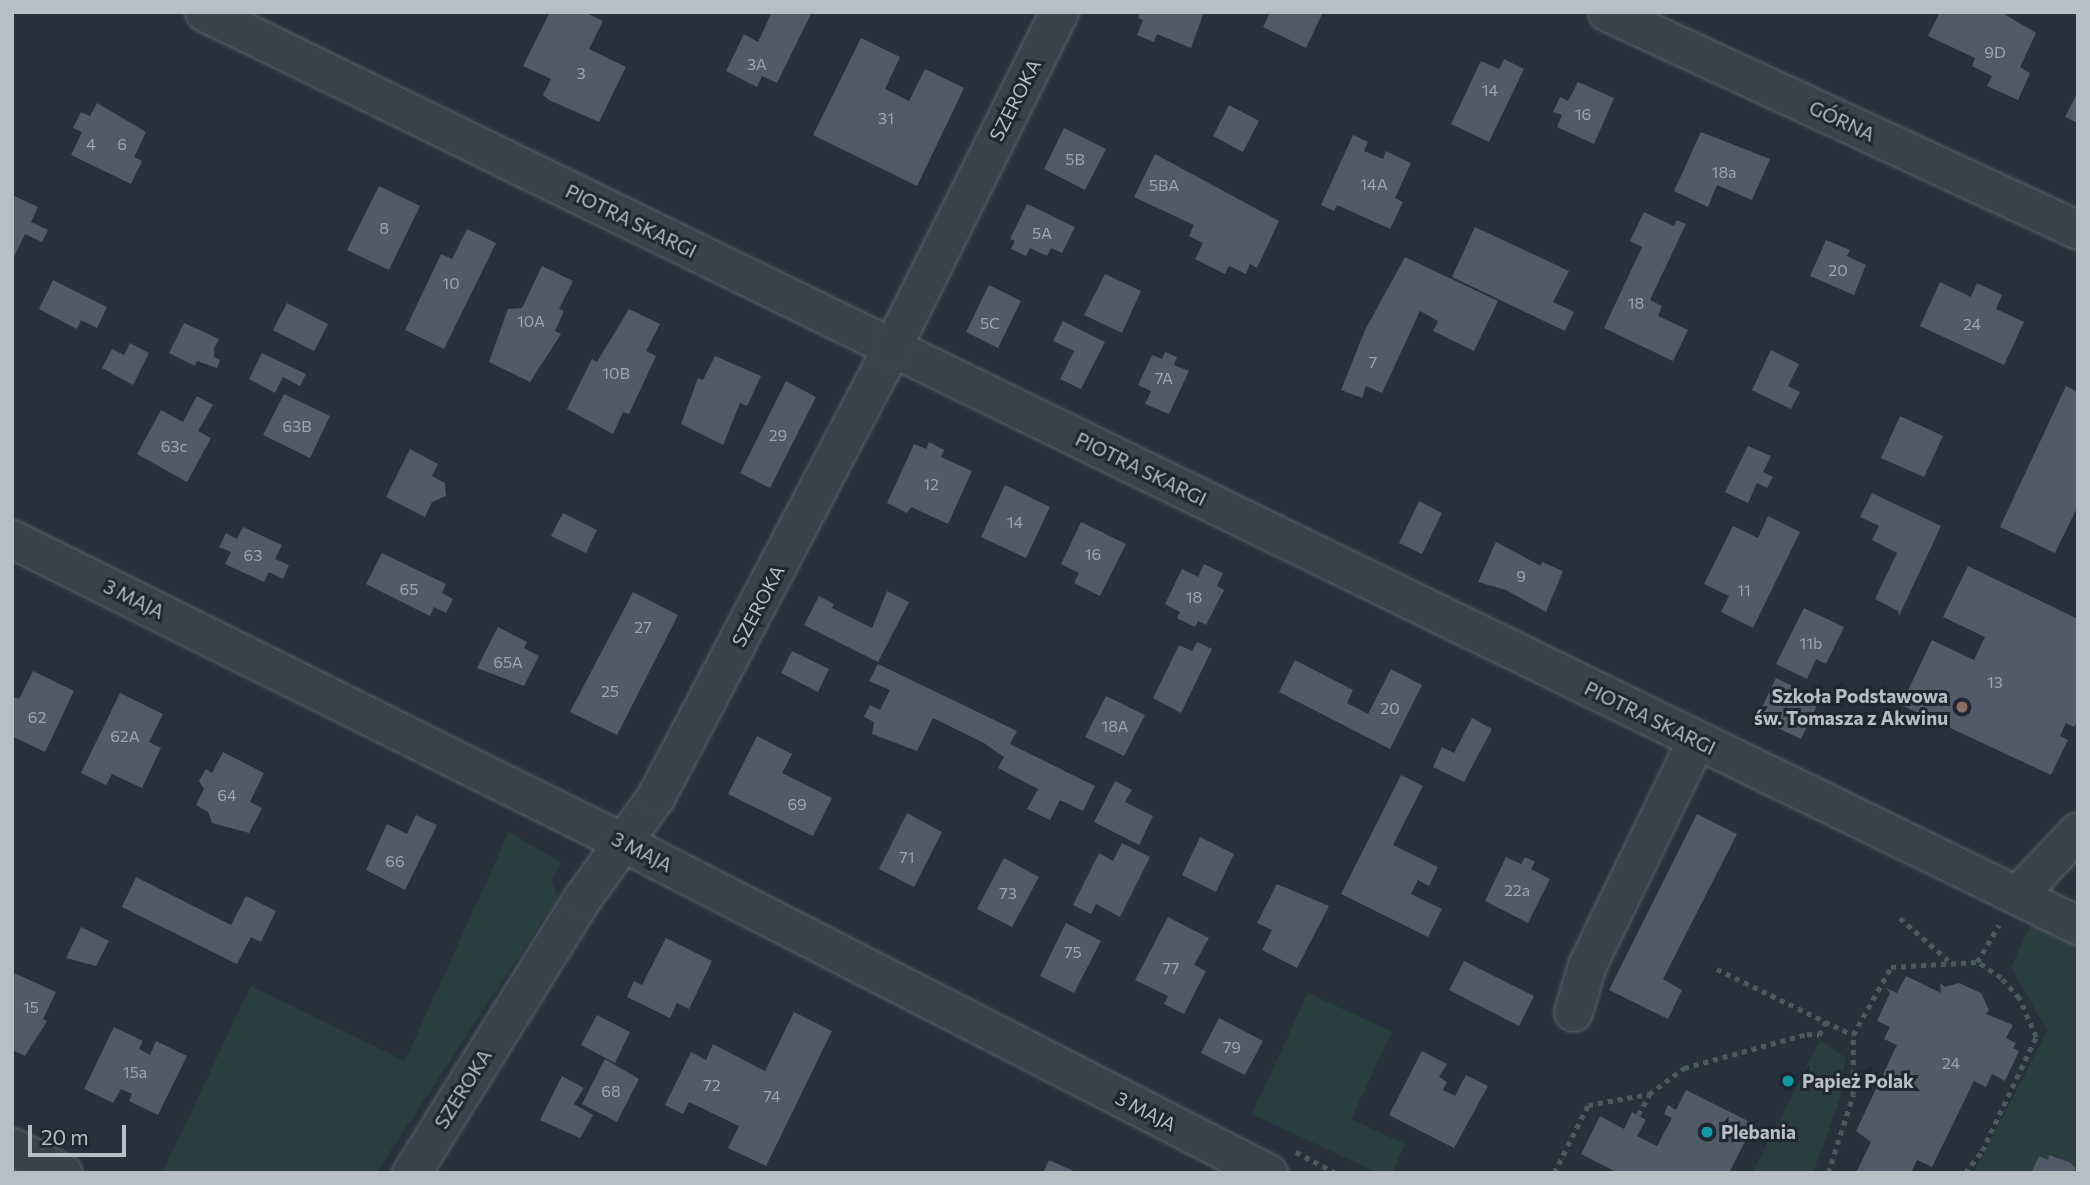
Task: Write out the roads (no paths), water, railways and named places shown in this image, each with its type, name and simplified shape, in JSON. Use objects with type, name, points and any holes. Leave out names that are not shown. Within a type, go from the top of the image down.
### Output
[{"type":"street","name":"PIOTRA SKARGI","points":[[204,12],[2078,925]]},
{"type":"street","name":"SZEROKA","points":[[411,1173],[583,897],[662,785],[891,349],[1059,12]]},
{"type":"street","name":"GÓRNA","points":[[1607,12],[2078,230]]},
{"type":"street","name":"3 MAJA","points":[[12,539],[622,842],[1268,1173]]},
{"type":"street","points":[[1573,1012],[1587,965],[1696,741]]},
{"type":"street","points":[[2017,895],[2078,831]]},
{"type":"street","points":[[12,1147],[63,1173]]},
{"type":"place","name":"Szkoła Podstawowa św. Tomasza z Akwinu","points":[[1962,707]]},
{"type":"place","name":"Papież Polak","points":[[1788,1081]]},
{"type":"place","name":"Plebania","points":[[1707,1132]]}]
